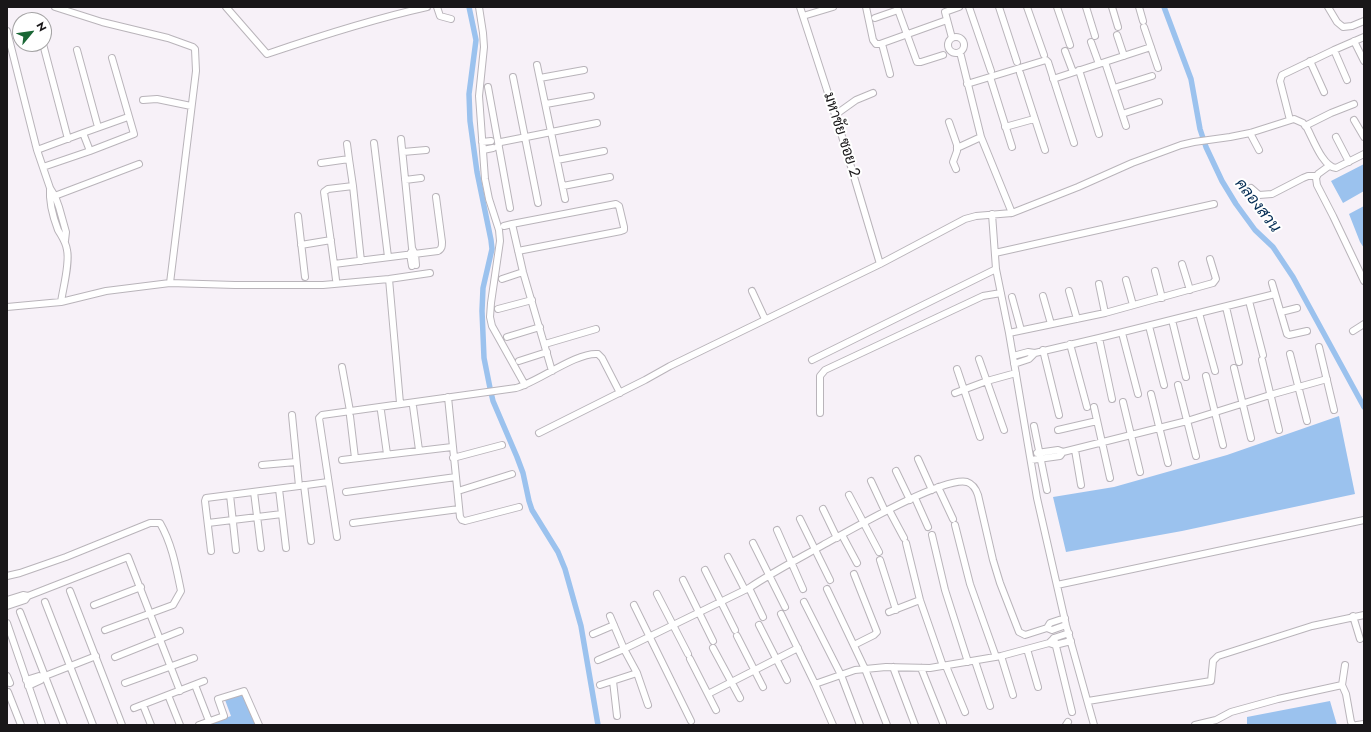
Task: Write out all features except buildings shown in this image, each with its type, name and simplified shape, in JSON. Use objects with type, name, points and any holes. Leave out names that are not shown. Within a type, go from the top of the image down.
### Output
[{"type":"street","points":[[56,7],[102,22],[168,38],[193,47],[196,52],[196,71],[170,283]]},
{"type":"street","points":[[226,7],[266,54],[323,35],[427,7]]},
{"type":"street","points":[[396,7],[397,14]]},
{"type":"street","points":[[438,7],[440,16],[451,19]]},
{"type":"street","points":[[479,7],[484,34],[479,96],[485,179],[499,230],[500,241],[490,317],[492,326],[525,385]]},
{"type":"street","name":"มหาชัย ซอย 2","points":[[800,7],[835,115],[880,264]]},
{"type":"street","points":[[802,16],[833,7]]},
{"type":"street","points":[[866,7],[874,42],[876,44],[882,44],[947,20]]},
{"type":"street","points":[[952,38],[960,38],[964,42],[964,48],[960,52],[950,50],[949,42],[952,38],[944,10],[959,7]]},
{"type":"street","points":[[969,7],[991,74],[1012,147]]},
{"type":"street","points":[[999,7],[1017,62]]},
{"type":"street","points":[[1028,7],[1044,55]]},
{"type":"street","points":[[1057,7],[1067,48],[1099,134]]},
{"type":"street","points":[[1086,7],[1095,36]]},
{"type":"street","points":[[1112,7],[1118,27]]},
{"type":"street","points":[[1139,7],[1158,68]]},
{"type":"street","points":[[1328,7],[1337,22],[1343,27],[1352,26],[1364,21]]},
{"type":"street","points":[[875,18],[897,9],[917,62],[919,63],[944,55]]},
{"type":"street","points":[[7,31],[37,150],[52,197],[66,232],[65,241],[68,252],[61,302]]},
{"type":"street","points":[[1117,34],[1124,56]]},
{"type":"street","points":[[1290,120],[1280,79],[1282,75],[1364,37]]},
{"type":"street","points":[[1354,41],[1364,61]]},
{"type":"street","points":[[1092,42],[1114,88],[1126,126]]},
{"type":"street","points":[[882,44],[890,74]]},
{"type":"street","points":[[1053,78],[1151,47]]},
{"type":"street","points":[[77,50],[98,127]]},
{"type":"street","points":[[1334,50],[1347,80]]},
{"type":"street","points":[[45,52],[68,139]]},
{"type":"street","points":[[960,52],[981,137],[1012,213]]},
{"type":"street","points":[[43,167],[134,134],[112,58]]},
{"type":"street","points":[[967,84],[991,74],[1046,60],[1048,62],[1074,143]]},
{"type":"street","points":[[1310,61],[1324,92]]},
{"type":"street","points":[[537,65],[565,199]]},
{"type":"street","points":[[540,78],[584,70]]},
{"type":"street","points":[[1020,73],[1045,150]]},
{"type":"street","points":[[1114,88],[1152,76]]},
{"type":"street","points":[[513,77],[538,203]]},
{"type":"street","points":[[488,87],[496,143],[510,208]]},
{"type":"street","points":[[835,115],[856,100],[873,93]]},
{"type":"street","points":[[546,104],[591,96]]},
{"type":"street","points":[[144,100],[157,99],[191,106]]},
{"type":"street","points":[[1122,114],[1159,102]]},
{"type":"street","points":[[1305,126],[1331,113],[1354,104]]},
{"type":"street","points":[[37,150],[128,117]]},
{"type":"street","points":[[1006,127],[1034,118]]},
{"type":"street","points":[[539,433],[765,319],[880,264],[970,217],[1012,213],[1180,145],[1250,133],[1294,119],[1305,126],[1325,162],[1329,166],[1336,168],[1364,154]]},
{"type":"street","points":[[1354,120],[1364,137]]},
{"type":"street","points":[[949,122],[957,148],[953,162],[956,169]]},
{"type":"street","points":[[482,142],[496,143],[597,123]]},
{"type":"street","points":[[83,133],[90,151]]},
{"type":"street","points":[[1250,133],[1259,150]]},
{"type":"street","points":[[957,148],[981,137]]},
{"type":"street","points":[[1336,137],[1349,162]]},
{"type":"street","points":[[401,139],[414,270]]},
{"type":"street","points":[[374,143],[388,257]]},
{"type":"street","points":[[483,150],[496,143]]},
{"type":"street","points":[[347,144],[361,261]]},
{"type":"street","points":[[403,152],[426,150]]},
{"type":"street","points":[[557,160],[604,150]]},
{"type":"street","points":[[321,162],[349,159]]},
{"type":"street","points":[[52,197],[139,164]]},
{"type":"street","points":[[1329,166],[1318,174],[1316,185],[1333,216],[1364,281]]},
{"type":"street","points":[[1251,188],[1259,195],[1272,194],[1308,176],[1317,176]]},
{"type":"street","points":[[563,186],[610,177]]},
{"type":"street","points":[[405,180],[421,178]]},
{"type":"street","points":[[336,280],[324,192],[328,189],[353,186]]},
{"type":"street","points":[[334,264],[388,257],[412,252],[438,251],[442,247],[442,237],[436,197]]},
{"type":"street","points":[[504,226],[616,204],[619,206],[624,230],[518,251]]},
{"type":"street","points":[[995,253],[1214,204]]},
{"type":"street","points":[[992,214],[996,269],[1009,333],[1037,498],[1066,625],[1094,725]]},
{"type":"street","points":[[298,216],[305,277]]},
{"type":"street","points":[[512,224],[523,272],[552,371]]},
{"type":"street","points":[[301,245],[331,240]]},
{"type":"street","points":[[1009,333],[1105,313],[1190,290],[1215,281],[1216,279],[1210,259]]},
{"type":"street","points":[[1182,264],[1190,290]]},
{"type":"street","points":[[812,360],[996,269]]},
{"type":"street","points":[[7,307],[61,302],[106,291],[170,283],[323,285],[389,279],[414,270],[430,273]]},
{"type":"street","points":[[1155,271],[1162,298]]},
{"type":"street","points":[[502,279],[523,272]]},
{"type":"street","points":[[389,279],[400,403]]},
{"type":"street","points":[[1126,280],[1133,305]]},
{"type":"street","points":[[1272,283],[1287,334],[1289,335],[1307,331]]},
{"type":"street","points":[[1099,284],[1105,313]]},
{"type":"street","points":[[752,291],[765,319]]},
{"type":"street","points":[[1069,291],[1077,319]]},
{"type":"street","points":[[820,414],[820,376],[824,370],[983,296],[1001,293]]},
{"type":"street","points":[[1014,364],[1029,359],[1035,353],[1043,350],[1122,333],[1275,294]]},
{"type":"street","points":[[1043,296],[1051,324]]},
{"type":"street","points":[[1012,297],[1021,330]]},
{"type":"street","points":[[498,309],[532,300]]},
{"type":"street","points":[[1249,301],[1279,430]]},
{"type":"street","points":[[1226,307],[1239,362]]},
{"type":"street","points":[[1281,312],[1297,308]]},
{"type":"street","points":[[1199,313],[1215,371]]},
{"type":"street","points":[[1172,320],[1186,377]]},
{"type":"street","points":[[1353,331],[1364,324]]},
{"type":"street","points":[[1149,326],[1164,385]]},
{"type":"street","points":[[506,337],[540,327]]},
{"type":"street","points":[[545,344],[596,328]]},
{"type":"street","points":[[1122,333],[1138,394]]},
{"type":"street","points":[[1099,338],[1112,399]]},
{"type":"street","points":[[1070,344],[1087,407]]},
{"type":"street","points":[[1319,347],[1334,410]]},
{"type":"street","points":[[1043,350],[1059,415]]},
{"type":"street","points":[[519,361],[547,352]]},
{"type":"street","points":[[1013,356],[1028,352],[1035,353]]},
{"type":"street","points":[[337,537],[319,418],[322,415],[350,413],[400,403],[516,388],[590,354],[598,354],[602,358],[620,393]]},
{"type":"street","points":[[1290,354],[1307,421]]},
{"type":"street","points":[[979,359],[1004,430]]},
{"type":"street","points":[[342,367],[350,413],[355,458]]},
{"type":"street","points":[[1234,368],[1251,438]]},
{"type":"street","points":[[957,369],[980,437]]},
{"type":"street","points":[[955,393],[986,381],[1016,373]]},
{"type":"street","points":[[1206,376],[1223,445]]},
{"type":"street","points":[[1030,457],[1040,456],[1058,450],[1063,452],[1075,450],[1131,436],[1188,421],[1270,395],[1327,380]]},
{"type":"street","points":[[1178,385],[1196,456]]},
{"type":"street","points":[[1151,394],[1168,463]]},
{"type":"street","points":[[448,397],[460,517],[465,521],[519,507]]},
{"type":"street","points":[[1123,402],[1140,472]]},
{"type":"street","points":[[413,406],[419,450]]},
{"type":"street","points":[[1094,408],[1110,478]]},
{"type":"street","points":[[381,411],[387,454]]},
{"type":"street","points":[[292,415],[296,462],[302,486],[311,542]]},
{"type":"street","points":[[1058,430],[1097,421]]},
{"type":"street","points":[[1034,426],[1047,490]]},
{"type":"street","points":[[453,458],[502,445]]},
{"type":"street","points":[[342,460],[452,447]]},
{"type":"street","points":[[1075,450],[1081,485]]},
{"type":"street","points":[[918,459],[954,522],[970,584],[1013,695]]},
{"type":"street","points":[[262,465],[296,462]]},
{"type":"street","points":[[896,472],[928,527]]},
{"type":"street","points":[[458,491],[512,474]]},
{"type":"street","points":[[346,492],[456,477]]},
{"type":"street","points":[[872,481],[905,541],[920,600],[944,666],[965,712]]},
{"type":"street","points":[[211,551],[205,501],[206,498],[328,482]]},
{"type":"street","points":[[598,660],[624,649],[747,589],[768,575],[887,510],[935,488],[953,482],[966,482],[975,487],[994,566],[1019,632],[1025,635],[1046,628],[1050,623],[1065,618]]},
{"type":"street","points":[[279,489],[286,548]]},
{"type":"street","points":[[254,492],[261,548]]},
{"type":"street","points":[[230,495],[236,550]]},
{"type":"street","points":[[849,495],[879,552]]},
{"type":"street","points":[[823,508],[857,563]]},
{"type":"street","points":[[353,523],[459,509]]},
{"type":"street","points":[[208,523],[282,514]]},
{"type":"street","points":[[800,520],[830,580]]},
{"type":"street","points":[[1057,585],[1364,520]]},
{"type":"street","points":[[7,576],[66,557],[150,523],[160,523],[166,533],[175,560],[181,591],[173,604],[105,630]]},
{"type":"street","points":[[777,530],[803,589]]},
{"type":"street","points":[[932,535],[945,590],[990,706]]},
{"type":"street","points":[[753,543],[785,607]]},
{"type":"street","points":[[7,606],[25,600],[28,596],[128,557],[141,587],[180,691]]},
{"type":"street","points":[[728,557],[763,617]]},
{"type":"street","points":[[880,560],[892,611],[920,600]]},
{"type":"street","points":[[705,570],[763,688]]},
{"type":"street","points":[[854,574],[877,632],[854,645]]},
{"type":"street","points":[[683,580],[713,641]]},
{"type":"street","points":[[94,605],[141,587]]},
{"type":"street","points":[[827,589],[865,669],[887,725]]},
{"type":"street","points":[[70,591],[122,725]]},
{"type":"street","points":[[656,594],[716,710]]},
{"type":"street","points":[[7,600],[23,595],[28,596]]},
{"type":"street","points":[[45,602],[93,725]]},
{"type":"street","points":[[804,602],[840,675],[860,725]]},
{"type":"street","points":[[634,605],[691,721]]},
{"type":"street","points":[[20,612],[64,725]]},
{"type":"street","points":[[782,614],[816,684],[833,725]]},
{"type":"street","points":[[1088,701],[1211,681],[1213,661],[1218,656],[1312,626],[1353,616],[1364,615]]},
{"type":"street","points":[[610,616],[624,649],[637,674],[648,705]]},
{"type":"street","points":[[1353,616],[1360,639]]},
{"type":"street","points":[[7,623],[42,725]]},
{"type":"street","points":[[593,634],[614,625]]},
{"type":"street","points":[[759,625],[787,680]]},
{"type":"street","points":[[1046,628],[1052,630],[1066,625]]},
{"type":"street","points":[[115,657],[180,631]]},
{"type":"street","points":[[816,684],[855,670],[930,668],[998,656],[1052,642],[1069,633]]},
{"type":"street","points":[[1052,642],[1071,641]]},
{"type":"street","points":[[1052,642],[1072,712]]},
{"type":"street","points":[[713,648],[740,698]]},
{"type":"street","points":[[708,694],[798,648]]},
{"type":"street","points":[[1027,649],[1038,687]]},
{"type":"street","points":[[27,683],[39,676],[44,676],[96,656]]},
{"type":"street","points":[[125,683],[194,658]]},
{"type":"street","points":[[1345,665],[1342,684],[1346,694],[1351,722],[1354,725]]},
{"type":"street","points":[[893,668],[915,725]]},
{"type":"street","points":[[921,668],[943,723]]},
{"type":"street","points":[[600,685],[637,674]]},
{"type":"street","points":[[7,676],[10,683]]},
{"type":"street","points":[[134,708],[204,681]]},
{"type":"street","points":[[612,681],[617,716]]},
{"type":"street","points":[[1195,725],[1216,720],[1231,712],[1342,684]]},
{"type":"street","points":[[195,685],[209,721]]},
{"type":"street","points":[[199,725],[224,716],[218,699],[244,691],[259,725]]},
{"type":"street","points":[[8,692],[21,725]]},
{"type":"street","points":[[168,695],[180,725]]},
{"type":"street","points":[[143,705],[151,725]]},
{"type":"street","points":[[1358,725],[1364,724]]},
{"type":"water","points":[[1364,164],[1364,191],[1343,203],[1331,181]]},
{"type":"water","points":[[1364,206],[1364,248],[1360,242],[1349,214]]},
{"type":"water","points":[[1339,416],[1355,494],[1182,531],[1066,552],[1053,497],[1114,487],[1227,455]]},
{"type":"water","points":[[244,693],[257,725],[206,725],[231,716],[225,700]]},
{"type":"water","points":[[1330,701],[1337,725],[1247,725],[1247,717]]},
{"type":"waterway","points":[[469,7],[476,40],[469,94],[470,121],[477,172],[492,249],[483,288],[482,311],[484,358],[493,401],[523,473],[532,510],[558,552],[565,569],[581,626],[598,725]]},
{"type":"waterway","name":"คลองสวน","points":[[1164,7],[1191,79],[1200,129],[1206,147],[1222,181],[1236,204],[1255,230],[1273,247],[1293,277],[1364,407]]}]
